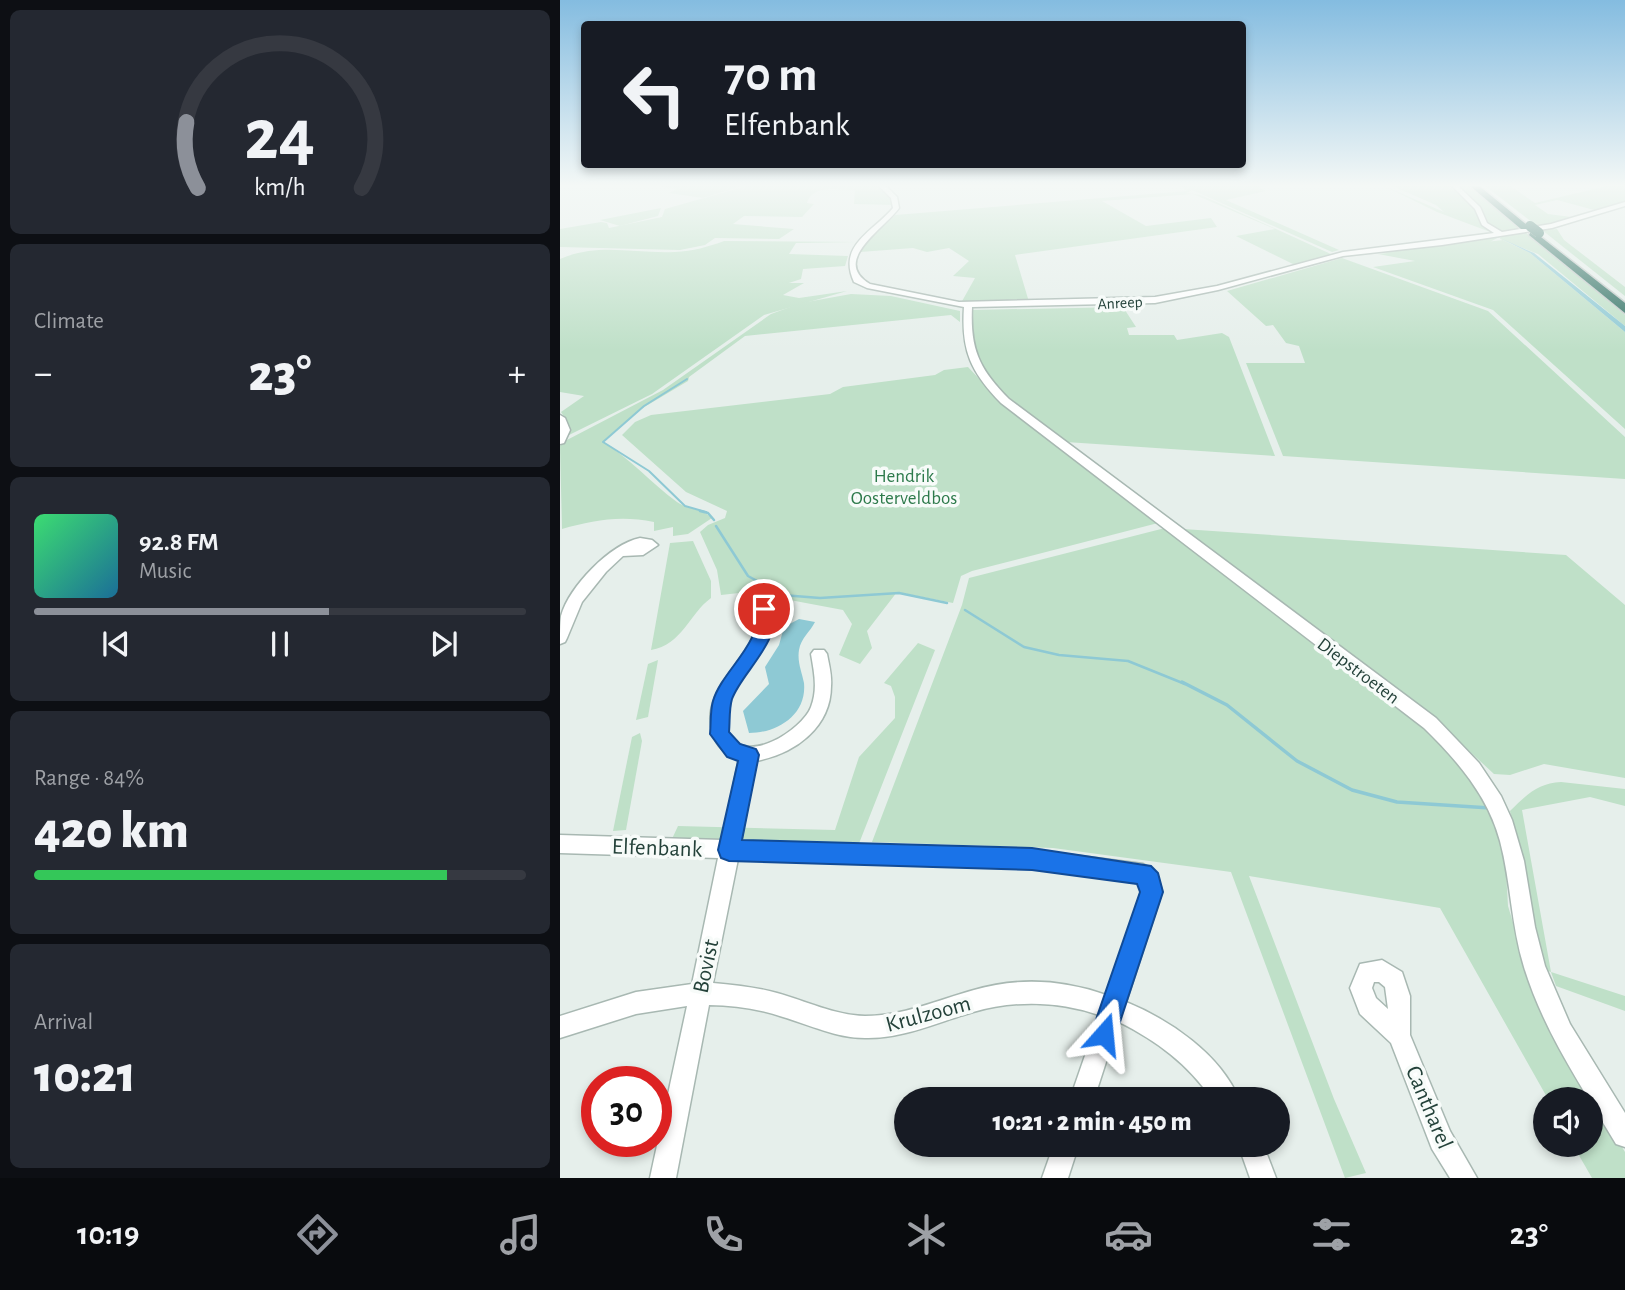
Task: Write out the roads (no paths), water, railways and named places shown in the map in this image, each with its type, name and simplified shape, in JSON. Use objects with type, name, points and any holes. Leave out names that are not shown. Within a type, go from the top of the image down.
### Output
[{"type":"highway","points":[[1543,240],[1625,309]]},
{"type":"highway","points":[[1544,240],[1625,301]]},
{"type":"street","name":"Anreep","points":[[864,240],[852,261],[857,280],[867,286],[907,296],[968,305],[1110,303],[1164,299],[1218,288],[1343,254],[1454,240]]},
{"type":"street","name":"Diepstroeten","points":[[968,305],[966,327],[969,351],[978,370],[1004,401],[1430,723],[1483,779],[1500,812],[1511,846],[1527,941],[1542,988],[1577,1057],[1625,1135]]},
{"type":"street","points":[[560,418],[565,430],[560,441]]},
{"type":"street","points":[[560,638],[582,588],[619,552]]},
{"type":"street","points":[[770,614],[757,647],[731,680],[722,702],[719,734],[724,744],[734,751],[749,755],[782,747],[800,735],[813,719],[824,689],[819,654]]},
{"type":"street","name":"Bovist","points":[[663,1178],[749,755]]},
{"type":"street","name":"Elfenbank","points":[[560,844],[1032,859],[1143,874],[1150,881],[1152,892],[1086,1087]]},
{"type":"street","name":"Krulzoom","points":[[560,1027],[635,1003],[699,993],[765,1000],[818,1018],[863,1027],[904,1024],[986,997],[1026,992],[1062,994],[1128,1014],[1170,1039],[1208,1074],[1218,1087]]},
{"type":"street","name":"Cantharel","points":[[1399,1035],[1441,1140],[1464,1178]]},
{"type":"street","points":[[1055,1178],[1062,1157]]},
{"type":"street","points":[[1255,1157],[1263,1178]]},
{"type":"water","points":[[1504,240],[1534,253],[1625,326],[1625,332],[1530,253]]},
{"type":"water","points":[[799,619],[815,622],[799,650],[804,683],[801,704],[788,720],[779,726],[749,733],[743,711],[769,684],[765,667],[779,645],[784,627]]},
{"type":"waterway","points":[[687,379],[644,406],[603,442],[649,471],[685,506],[706,512]]},
{"type":"waterway","points":[[700,511],[708,513],[714,520]]},
{"type":"waterway","points":[[716,526],[748,576],[782,595],[820,598],[899,593],[947,603]]},
{"type":"waterway","points":[[965,610],[1024,647],[1059,655],[1128,661],[1185,684]]},
{"type":"waterway","points":[[1182,682],[1227,705],[1297,761],[1352,790],[1397,802],[1490,808]]},
{"type":"park label","name":"Hendrik Oosterveldbos","points":[[904,486]]}]
